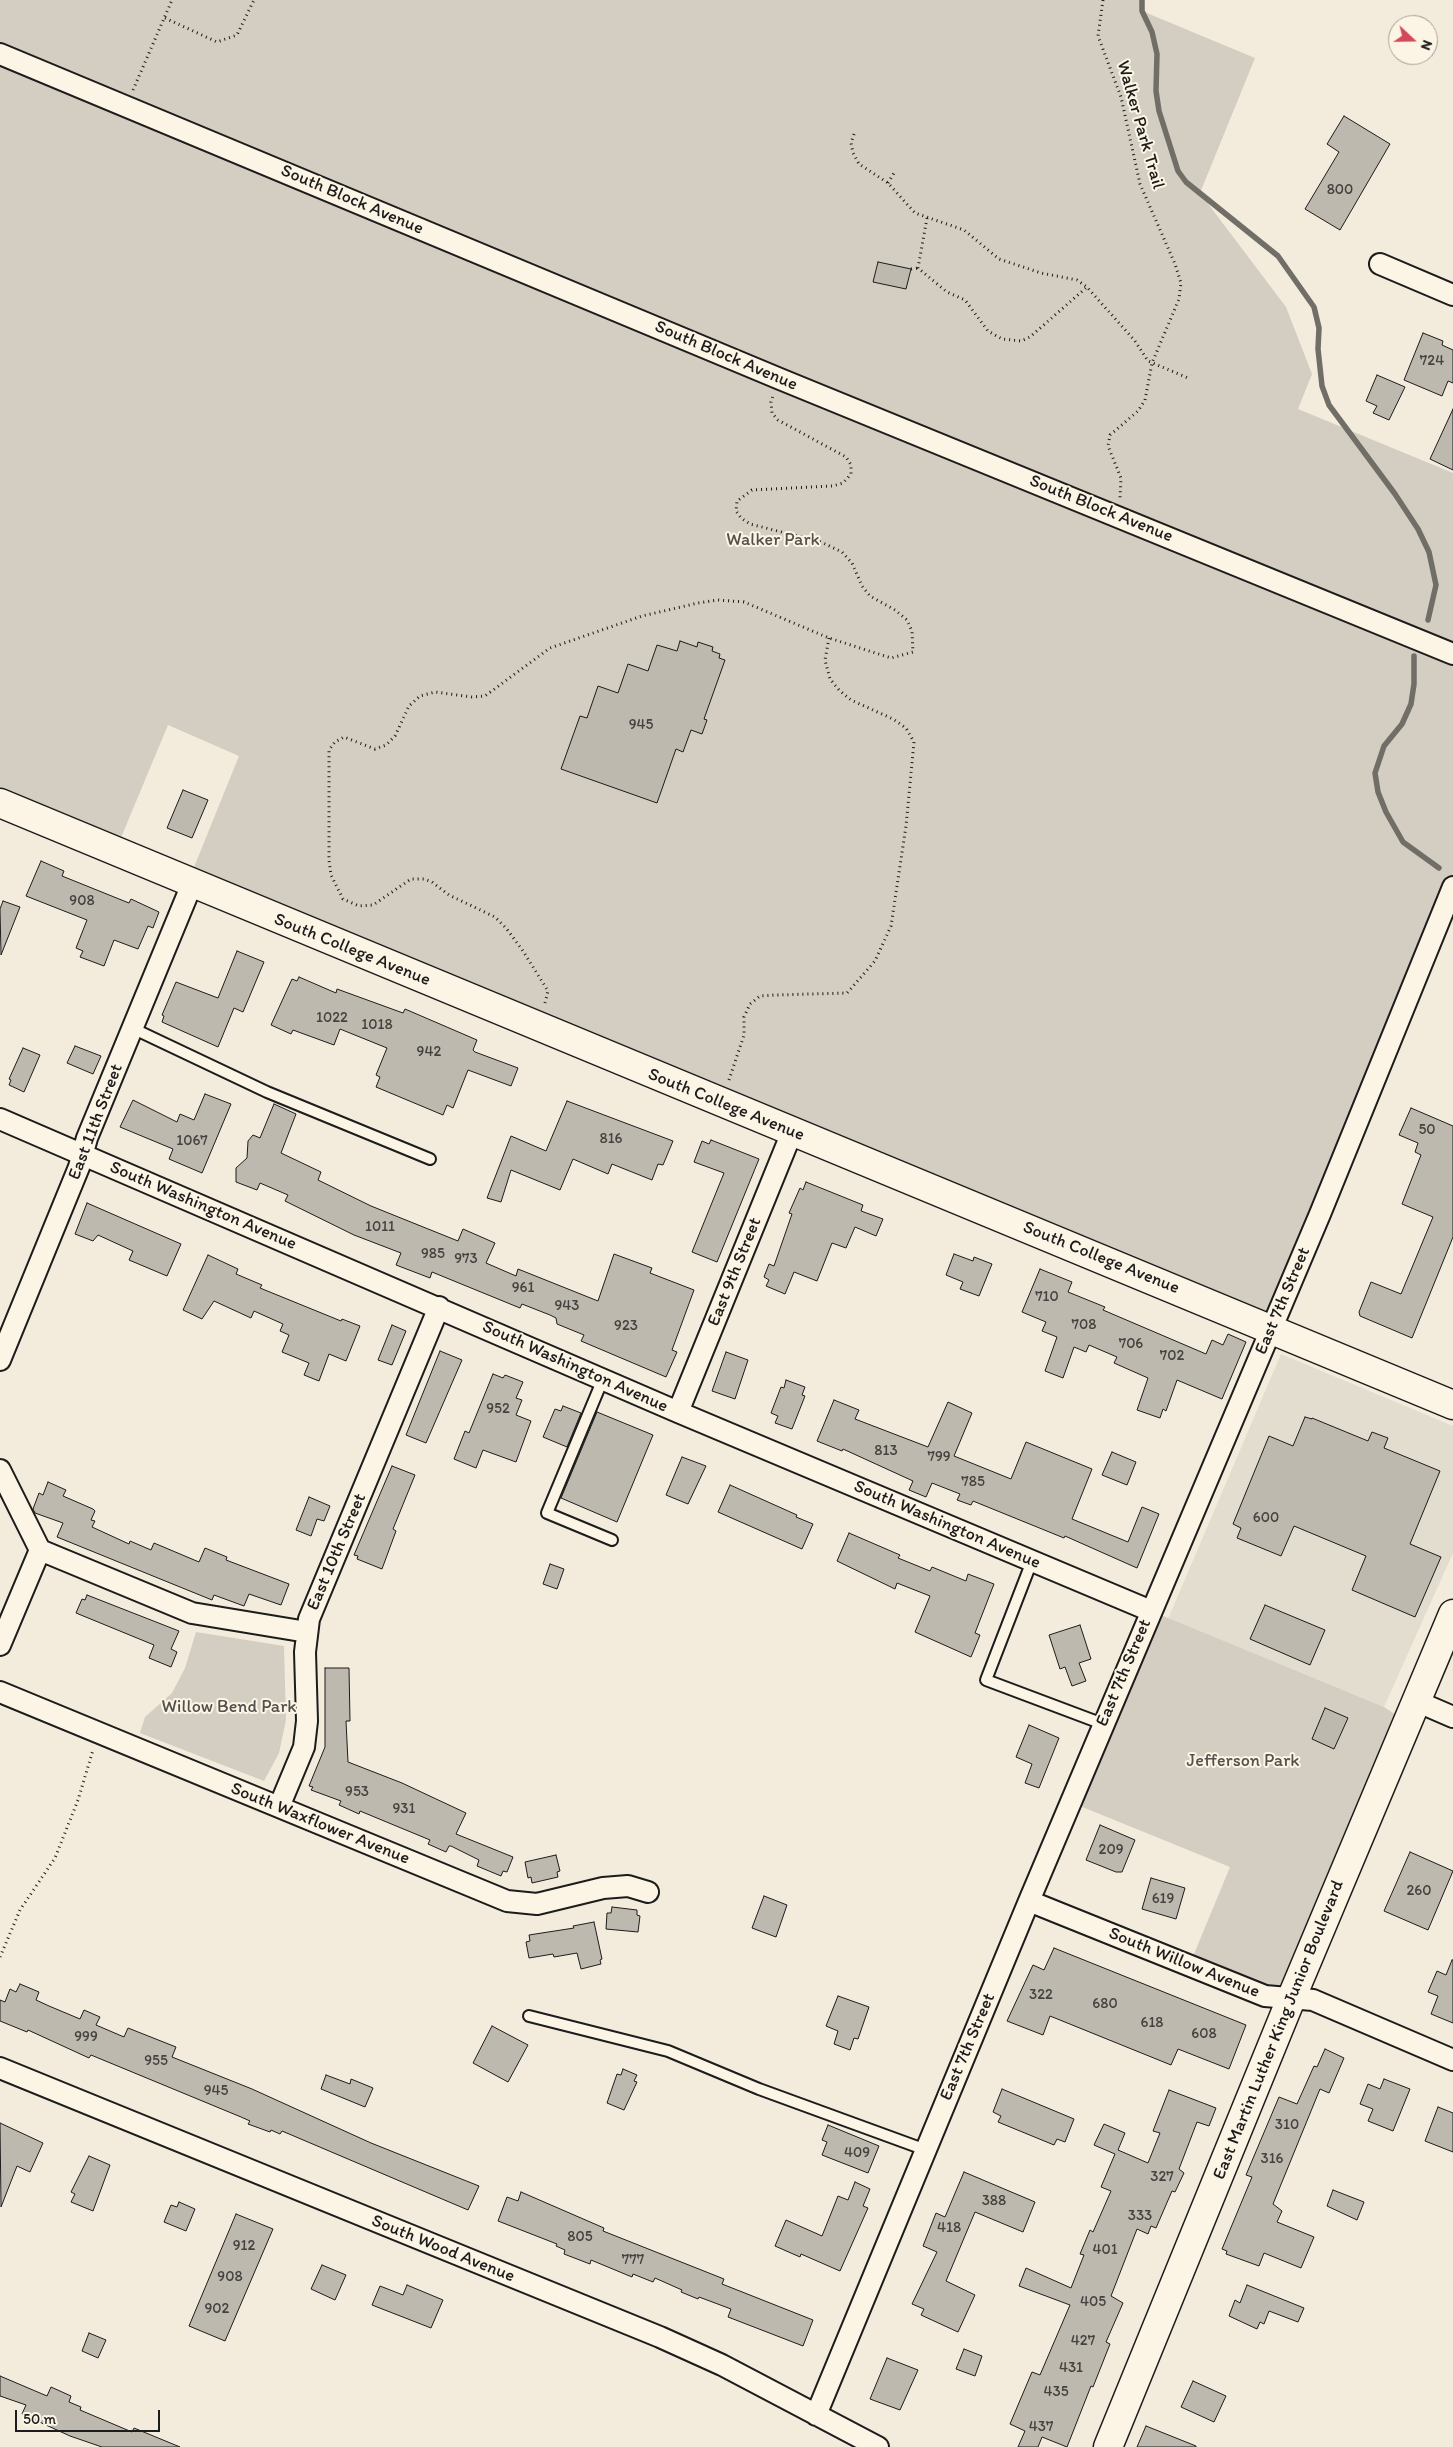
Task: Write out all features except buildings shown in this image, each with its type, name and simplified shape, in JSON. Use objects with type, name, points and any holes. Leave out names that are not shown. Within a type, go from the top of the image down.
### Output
[{"type":"street","name":"South Block Avenue","points":[[0,54],[780,379],[1453,654]]},
{"type":"street","points":[[1380,264],[1453,295]]},
{"type":"street","name":"South College Avenue","points":[[0,803],[1453,1405]]},
{"type":"street","name":"East 11th Street","points":[[0,1360],[83,1154],[87,1138],[192,884]]},
{"type":"street","name":"East 7th Street","points":[[816,2416],[1103,1724],[1271,1328],[1453,887]]},
{"type":"street","name":"South Washington Avenue","points":[[0,1118],[678,1412],[1151,1611]]},
{"type":"street","name":"East 9th Street","points":[[678,1412],[792,1132]]},
{"type":"street","name":"East 10th Street","points":[[279,1807],[304,1747],[306,1722],[305,1652],[309,1619],[438,1308]]},
{"type":"street","points":[[0,1470],[40,1550],[192,1613],[308,1632]]},
{"type":"street","points":[[0,1645],[40,1550]]},
{"type":"street","name":"East Martin Luther King Junior Boulevard","points":[[1108,2447],[1453,1614]]},
{"type":"street","name":"South Waxflower Avenue","points":[[0,1692],[507,1901],[537,1904],[603,1888],[628,1886],[648,1892]]},
{"type":"street","points":[[1416,1701],[1453,1717]]},
{"type":"street","name":"South Willow Avenue","points":[[1029,1901],[1265,1996],[1313,2000],[1453,2060]]},
{"type":"street","name":"South Wood Avenue","points":[[0,2068],[660,2337],[722,2365],[878,2447]]},
{"type":"lane","points":[[132,1028],[267,1092],[430,1159]]},
{"type":"lane","points":[[603,1379],[547,1513],[612,1540]]},
{"type":"lane","points":[[1032,1561],[986,1680],[1103,1724]]},
{"type":"lane","points":[[529,2016],[668,2052],[758,2090],[926,2150]]},
{"type":"path","points":[[126,106],[172,0]]},
{"type":"path","points":[[165,18],[217,42],[238,35],[254,0]]},
{"type":"path","name":"Walker Park Trail","points":[[1103,0],[1098,36],[1121,97],[1140,184],[1175,264],[1180,283],[1179,300],[1152,363],[1145,400],[1138,411],[1110,435],[1108,446],[1120,478],[1120,500]]},
{"type":"path","points":[[854,134],[851,143],[853,153],[859,164],[888,183],[916,213],[964,230],[999,259],[1041,273],[1069,277],[1087,287],[1135,340],[1144,357],[1152,363],[1188,378]]},
{"type":"path","points":[[888,183],[894,173]]},
{"type":"path","points":[[918,268],[927,218]]},
{"type":"path","points":[[911,269],[918,268],[947,292],[965,300],[988,331],[1012,342],[1030,337],[1087,287]]},
{"type":"path","points":[[537,1027],[548,991],[523,951],[495,917],[424,879],[411,879],[373,905],[359,906],[343,899],[333,881],[328,860],[329,750],[344,737],[375,749],[386,745],[395,736],[409,706],[420,696],[435,692],[472,698],[485,696],[550,648],[642,616],[698,603],[718,600],[744,602],[829,638],[891,658],[913,652],[912,631],[907,620],[896,610],[870,596],[862,586],[852,563],[842,552],[821,542],[750,524],[741,518],[736,510],[736,501],[752,490],[833,486],[843,483],[851,474],[852,464],[846,457],[789,428],[772,413],[771,402],[780,379]]},
{"type":"path","points":[[729,1080],[744,1035],[744,1017],[750,1004],[760,996],[775,994],[846,994],[875,961],[891,926],[906,826],[914,742],[906,728],[893,719],[851,700],[830,679],[825,660],[829,638]]},
{"type":"path","points":[[0,1957],[20,1910],[55,1858],[78,1800],[98,1733]]},
{"type":"shaded area","points":[[1281,1354],[1453,1426],[1453,1553],[1384,1707],[1168,1619]]},
{"type":"green space","name":"Walker Park","points":[[0,0],[1142,0],[1142,11],[1255,58],[1200,193],[1286,307],[1312,374],[1298,409],[1453,473],[1453,887],[1271,1328],[188,882],[239,756],[168,725],[115,852],[0,803]]},
{"type":"green space","name":"Jefferson Park","points":[[1151,1611],[1384,1707],[1407,1722],[1291,1999],[1189,1966],[1230,1867],[1070,1802]]},
{"type":"green space","name":"Willow Bend Park","points":[[196,1632],[284,1646],[286,1720],[279,1753],[264,1781],[140,1733],[145,1717],[172,1693],[185,1668]]},
{"type":"waterway","points":[[1142,0],[1142,11],[1152,32],[1157,54],[1156,91],[1159,111],[1178,171],[1186,182],[1278,256],[1314,307],[1319,328],[1318,349],[1322,386],[1329,405],[1395,494],[1418,529],[1429,552],[1436,585],[1428,620]]},
{"type":"waterway","points":[[1414,656],[1414,684],[1411,704],[1402,724],[1384,746],[1375,773],[1378,792],[1386,812],[1403,842],[1439,868]]}]
